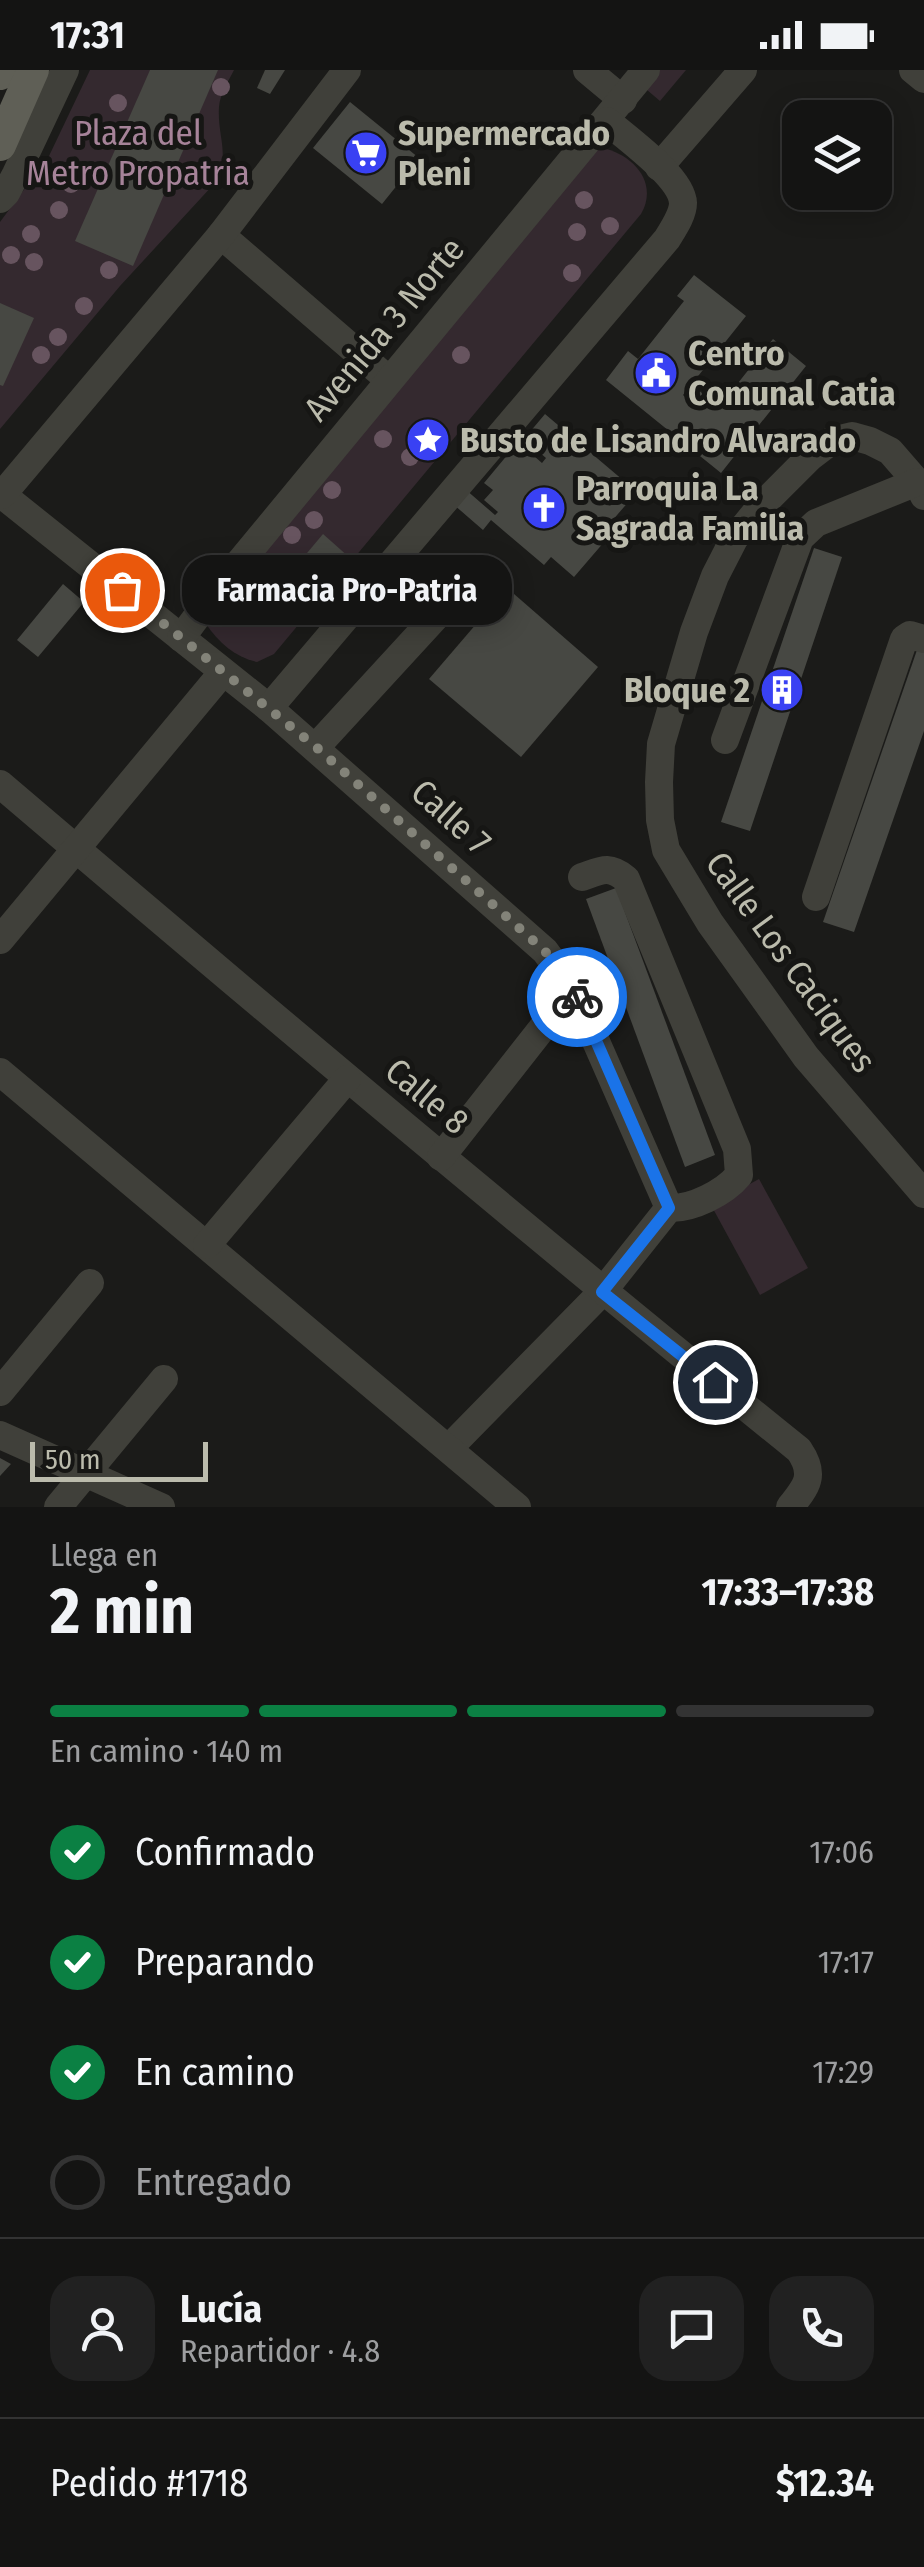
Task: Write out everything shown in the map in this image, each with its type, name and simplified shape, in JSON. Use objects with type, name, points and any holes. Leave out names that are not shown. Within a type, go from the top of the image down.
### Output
[{"type":"main road","points":[[0,144],[33,70]]},
{"type":"street","points":[[0,199],[16,174],[65,70]]},
{"type":"street","points":[[1,494],[222,234],[347,70]]},
{"type":"street","points":[[269,708],[667,240],[684,207],[680,190],[587,70]]},
{"type":"street","name":"Avenida 3 Norte","points":[[181,638],[646,70]]},
{"type":"street","points":[[659,167],[744,70]]},
{"type":"street","points":[[913,70],[924,79]]},
{"type":"street","points":[[222,234],[389,380]]},
{"type":"street","name":"Calle Los Caciques","points":[[921,489],[890,452],[852,436],[830,442],[810,457],[761,506],[734,539],[694,632],[662,744],[659,782],[666,850],[710,923],[806,1057],[924,1194]]},
{"type":"street","points":[[725,740],[800,538],[816,523],[921,489]]},
{"type":"street","name":"Calle 7","points":[[1,494],[316,747],[545,951],[573,989],[669,1208]]},
{"type":"street","points":[[316,747],[452,598]]},
{"type":"street","points":[[816,897],[904,639],[910,635],[924,639]]},
{"type":"street","points":[[0,940],[223,672]]},
{"type":"street","name":"Calle 8","points":[[0,784],[602,1292],[799,1450],[808,1462],[809,1477],[805,1489],[790,1507]]},
{"type":"street","points":[[449,1448],[602,1292],[669,1208],[695,1204],[739,1176],[737,1149],[626,879],[615,870],[582,876]]},
{"type":"street","points":[[442,1157],[573,989]]},
{"type":"street","points":[[0,1072],[517,1507]]},
{"type":"street","points":[[206,1245],[348,1079]]},
{"type":"street","points":[[0,1392],[90,1283]]},
{"type":"street","points":[[58,1507],[164,1379]]},
{"type":"street","points":[[0,1435],[160,1507]]},
{"type":"green space","name":"Plaza del Metro Propatria","points":[[90,70],[234,70],[219,107],[222,165],[213,185],[120,286],[0,429],[0,222],[49,156]]},
{"type":"green space","points":[[652,70],[686,70],[660,101],[640,84]]},
{"type":"green space","points":[[602,148],[624,156],[640,172],[647,191],[641,214],[274,654],[257,662],[228,648],[206,624],[594,150]]},
{"type":"green space","points":[[759,1179],[808,1268],[760,1295],[711,1205]]},
{"type":"building","points":[[150,70],[218,70],[133,266],[75,241]]},
{"type":"building","points":[[265,70],[285,70],[270,94],[257,88]]},
{"type":"building","name":"Supermercado Pleni","points":[[350,102],[419,158],[382,204],[313,148]]},
{"type":"building","name":"Centro Comunal Catia","points":[[694,275],[746,316],[683,395],[688,400],[697,389],[719,407],[773,339],[806,366],[721,473],[606,380],[628,351],[638,359],[684,301],[677,296]]},
{"type":"building","points":[[0,303],[34,318],[3,386],[0,385]]},
{"type":"building","name":"Parroquia La Sagrada Familia","points":[[545,414],[637,492],[611,522],[617,527],[574,577],[551,557],[544,565],[491,520],[483,530],[453,504],[465,489],[495,515],[498,512],[484,500],[493,490],[484,483],[518,442],[542,463],[546,458],[524,439]]},
{"type":"building","points":[[323,534],[350,558],[324,588],[297,565]]},
{"type":"building","name":"Bloque 2","points":[[814,548],[842,557],[750,831],[721,822]]},
{"type":"building","points":[[63,584],[84,602],[38,657],[17,640]]},
{"type":"building","points":[[507,588],[598,667],[521,757],[429,679]]},
{"type":"building","points":[[917,650],[924,652],[924,731],[854,932],[823,922]]},
{"type":"building","points":[[616,888],[715,1155],[685,1167],[586,899]]},
{"type":"building","points":[[0,1458],[11,1464],[0,1476]]},
{"type":"way so far","points":[[122,590],[316,747],[545,951],[577,997]]},
{"type":"place","name":"Supermercado Pleni","points":[[366,153]]},
{"type":"place","name":"Centro Comunal Catia","points":[[656,373]]},
{"type":"place","name":"Busto de Lisandro Alvarado","points":[[428,440]]},
{"type":"place","name":"Parroquia La Sagrada Familia","points":[[544,508]]},
{"type":"place","name":"Farmacia Pro-Patria","points":[[122,590]]},
{"type":"place","name":"Bloque 2","points":[[782,690]]},
{"type":"route","points":[[577,997],[669,1208],[602,1292],[715,1382]]}]
